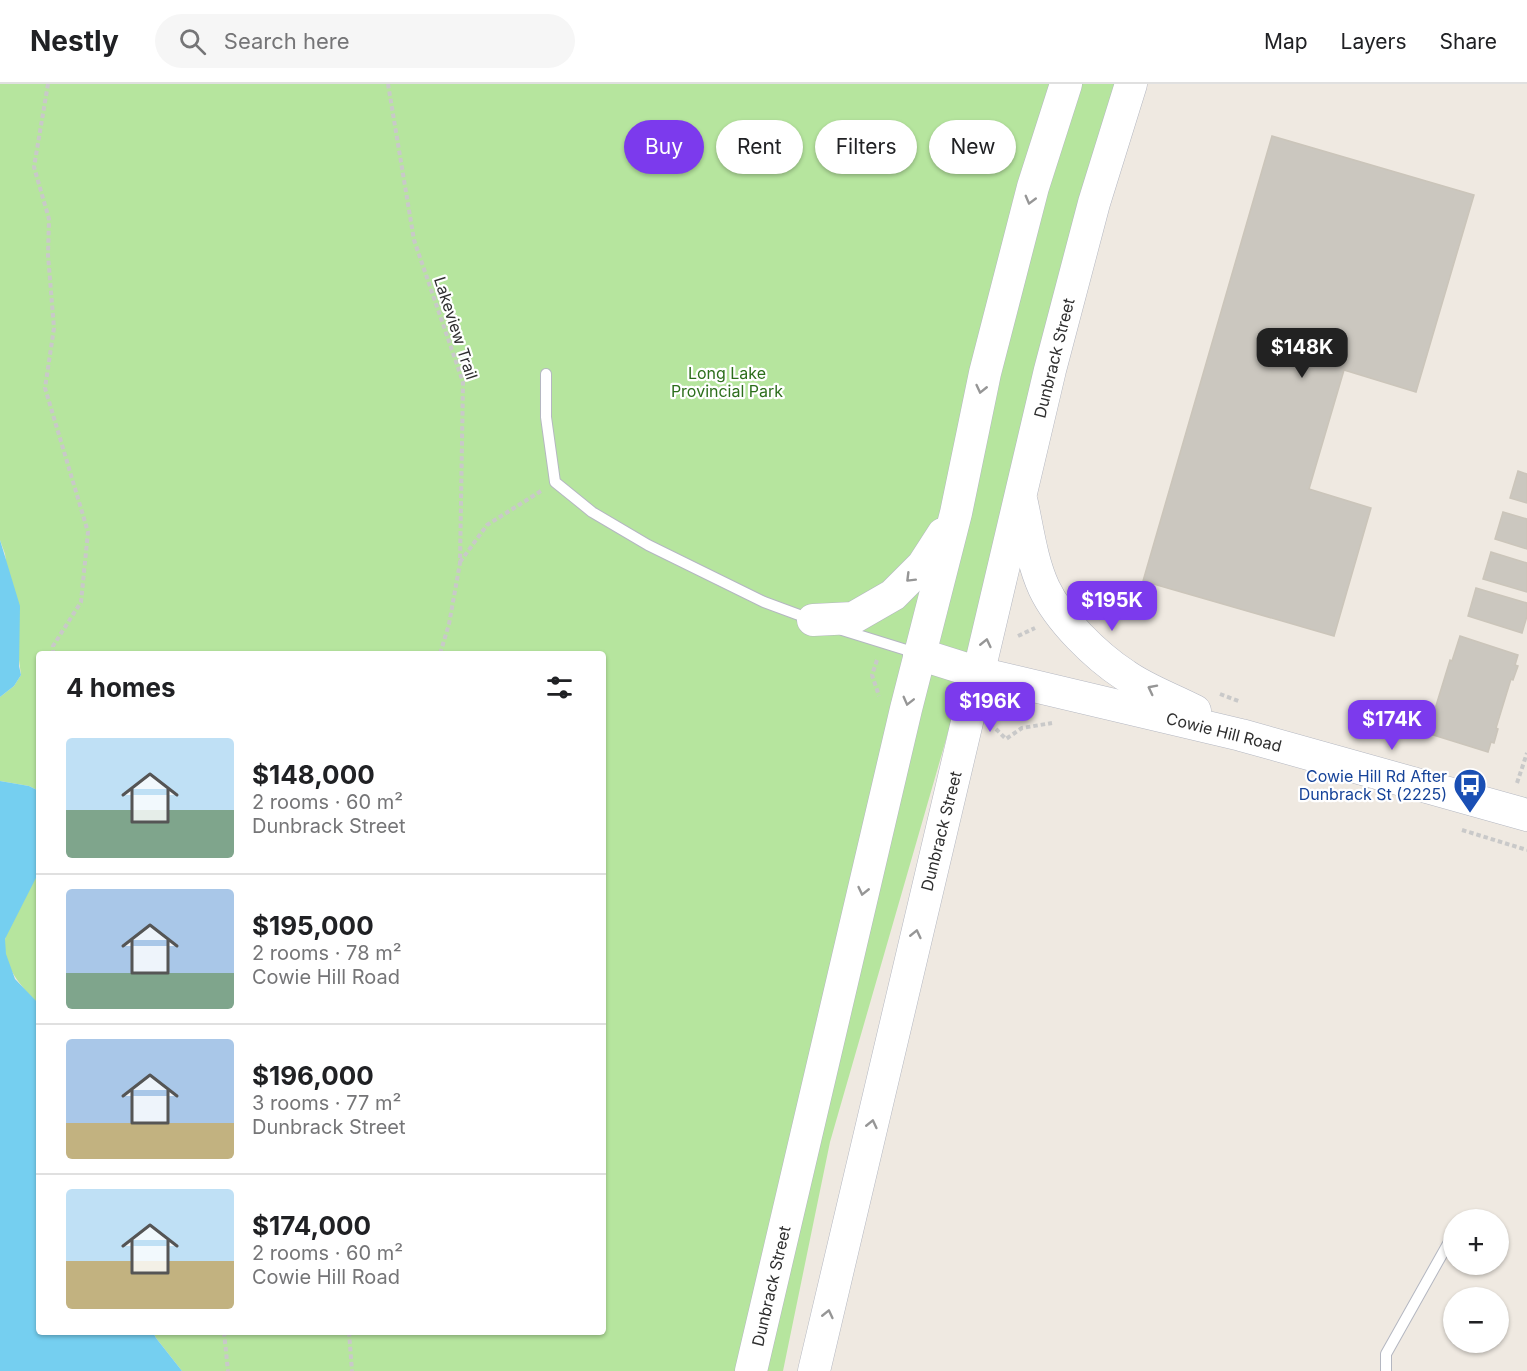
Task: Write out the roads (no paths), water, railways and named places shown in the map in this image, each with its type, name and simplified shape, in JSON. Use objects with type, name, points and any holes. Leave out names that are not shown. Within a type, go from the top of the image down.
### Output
[{"type":"main road","name":"Dunbrack Street","points":[[751,1371],[919,654],[932,612],[956,513],[983,383],[1033,187],[1066,84]]},
{"type":"main road","name":"Dunbrack Street","points":[[814,1371],[1020,494],[1084,237],[1131,84]]},
{"type":"main road","points":[[1020,494],[1034,560],[1044,588],[1060,614],[1088,645],[1125,676],[1241,735]]},
{"type":"main road","points":[[813,620],[853,618],[893,595],[922,566],[956,513]]},
{"type":"main road","name":"Cowie Hill Road","points":[[919,654],[979,673],[1521,803]]},
{"type":"lane","points":[[546,374],[546,417],[555,482],[592,512],[648,545],[764,602],[919,654]]},
{"type":"lane","points":[[1386,1371],[1386,1354],[1443,1253]]},
{"type":"water","points":[[0,540],[20,606],[19,666],[21,675],[14,686],[0,697]]},
{"type":"water","points":[[0,781],[36,790],[36,878],[5,939],[6,954],[15,979],[36,1001],[36,1335],[154,1335],[182,1371],[0,1371]]},
{"type":"place","name":"Cowie Hill Rd After Dunbrack St (2225)","points":[[1470,814]]},
{"type":"park label","name":"Long Lake Provincial Park","points":[[727,382]]}]
